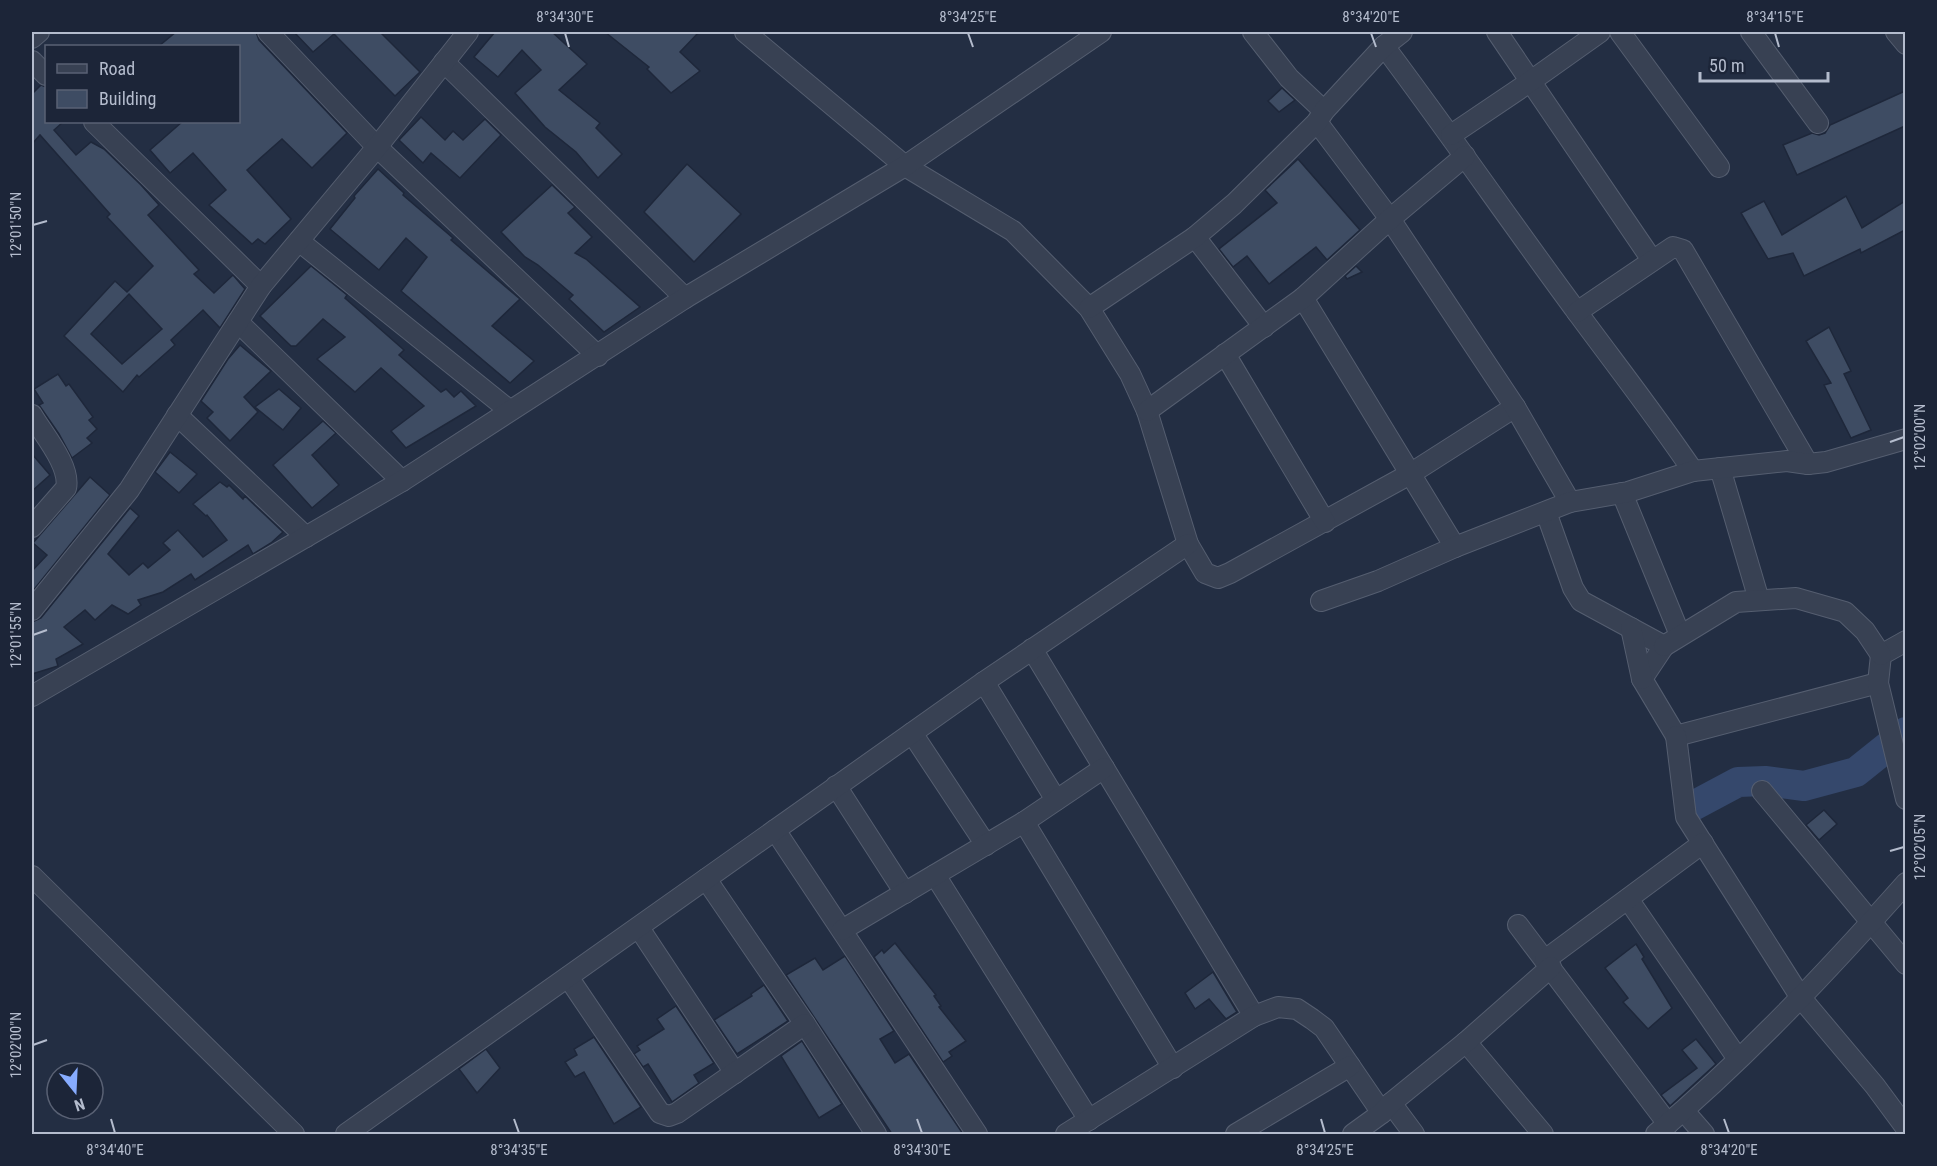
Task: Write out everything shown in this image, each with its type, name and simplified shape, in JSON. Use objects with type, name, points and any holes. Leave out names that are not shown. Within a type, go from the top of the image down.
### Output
[{"type":"street","points":[[32,38],[39,32]]},
{"type":"street","points":[[268,32],[377,147],[598,356]]},
{"type":"street","points":[[32,610],[129,490],[261,286],[377,147],[468,32]]},
{"type":"street","points":[[745,32],[905,166],[1013,231],[1089,308],[1130,374],[1147,411],[1188,544],[1204,573],[1218,578],[1325,522],[1410,474],[1515,407]]},
{"type":"street","points":[[32,696],[402,481],[508,410],[598,356],[686,298],[905,166],[1101,32]]},
{"type":"street","points":[[1253,32],[1320,117],[1390,219],[1515,407],[1569,502]]},
{"type":"street","points":[[1497,32],[1652,260]]},
{"type":"street","points":[[1451,135],[1600,32]]},
{"type":"street","points":[[1620,32],[1719,167]]},
{"type":"street","points":[[1751,32],[1818,123]]},
{"type":"street","points":[[1896,32],[1905,44]]},
{"type":"street","points":[[1089,308],[1195,237],[1234,204],[1320,117],[1392,37],[1451,135],[1577,312],[1669,435],[1692,471]]},
{"type":"street","points":[[32,61],[45,74]]},
{"type":"street","points":[[444,62],[686,298]]},
{"type":"street","points":[[95,123],[261,286]]},
{"type":"street","points":[[1147,411],[1303,298],[1390,219],[1466,156]]},
{"type":"street","points":[[1195,237],[1263,327]]},
{"type":"street","points":[[299,241],[508,410]]},
{"type":"street","points":[[1577,312],[1673,247],[1683,250],[1808,464]]},
{"type":"street","points":[[1303,298],[1455,547]]},
{"type":"street","points":[[237,322],[402,481]]},
{"type":"street","points":[[1225,354],[1325,522]]},
{"type":"street","points":[[177,415],[306,537]]},
{"type":"street","points":[[32,416],[63,465],[68,480],[66,488],[32,527]]},
{"type":"street","points":[[1321,601],[1378,582],[1455,547],[1569,502],[1622,493],[1692,471],[1787,461],[1808,464],[1826,462],[1904,445]]},
{"type":"street","points":[[1720,468],[1760,600]]},
{"type":"street","points":[[1622,493],[1672,640]]},
{"type":"street","points":[[1546,512],[1573,588],[1581,601],[1631,628],[1672,640]]},
{"type":"street","points":[[346,1134],[984,682],[1188,544]]},
{"type":"street","points":[[1642,679],[1672,640],[1737,602],[1796,598],[1845,612],[1865,631],[1881,655],[1879,684],[1905,799]]},
{"type":"street","points":[[1631,628],[1642,679],[1676,735],[1686,817],[1801,998],[1875,1086],[1905,1128]]},
{"type":"street","points":[[1881,655],[1905,641]]},
{"type":"street","points":[[1032,649],[1254,1016]]},
{"type":"street","points":[[984,682],[1056,800]]},
{"type":"street","points":[[1676,735],[1879,684]]},
{"type":"street","points":[[912,733],[986,845]]},
{"type":"street","points":[[842,930],[1024,822],[1104,768]]},
{"type":"street","points":[[836,786],[905,893]]},
{"type":"street","points":[[1762,791],[1905,964]]},
{"type":"street","points":[[1024,822],[1173,1068]]},
{"type":"street","points":[[775,830],[978,1134]]},
{"type":"street","points":[[1353,1134],[1467,1042],[1548,964],[1628,899],[1703,843]]},
{"type":"street","points":[[935,875],[1089,1120]]},
{"type":"street","points":[[32,876],[294,1134]]},
{"type":"street","points":[[706,879],[805,1024],[876,1134]]},
{"type":"street","points":[[1518,925],[1548,964],[1662,1129],[1684,1111],[1801,998],[1905,884]]},
{"type":"street","points":[[1628,899],[1738,1059]]},
{"type":"street","points":[[639,928],[735,1073]]},
{"type":"street","points":[[568,976],[660,1113],[669,1116],[677,1113],[805,1024]]},
{"type":"street","points":[[1066,1134],[1254,1016],[1278,1006],[1297,1009],[1324,1028],[1350,1066],[1387,1108],[1414,1134]]},
{"type":"street","points":[[1467,1042],[1543,1134]]},
{"type":"street","points":[[1236,1134],[1350,1066]]},
{"type":"street","points":[[1684,1111],[1704,1134]]},
{"type":"building","points":[[176,32],[256,32],[259,40],[347,133],[312,168],[282,139],[247,170],[291,219],[265,244],[258,239],[252,244],[209,205],[226,190],[193,153],[170,173],[150,150],[181,123],[240,123],[240,45],[160,45]]},
{"type":"building","points":[[294,32],[380,32],[420,72],[395,96],[334,34],[313,52]]},
{"type":"building","points":[[495,32],[552,32],[587,64],[559,90],[600,123],[596,128],[622,154],[598,178],[576,152],[545,127],[515,93],[541,70],[522,50],[498,77],[474,57]]},
{"type":"building","points":[[605,32],[699,32],[680,52],[700,71],[671,93],[647,69],[649,67]]},
{"type":"building","points":[[41,85],[45,87],[45,123],[62,123],[54,130],[76,155],[91,142],[104,149],[141,185],[159,205],[148,215],[199,270],[194,274],[214,293],[233,275],[245,289],[220,328],[203,310],[171,340],[175,345],[139,377],[137,375],[123,392],[64,336],[115,281],[127,292],[153,266],[107,217],[110,214],[40,135],[32,144],[32,94]],"holes":[[[129,294],[162,329],[122,364],[91,334]]]},
{"type":"building","points":[[1282,88],[1295,100],[1279,112],[1268,101]]},
{"type":"building","points":[[1905,91],[1905,126],[1797,175],[1783,145],[1812,133],[1819,135],[1825,133],[1830,125]]},
{"type":"building","points":[[421,117],[445,140],[453,131],[463,140],[485,119],[501,135],[460,178],[431,153],[423,163],[399,140]]},
{"type":"building","points":[[1298,159],[1360,230],[1327,260],[1316,247],[1269,284],[1247,256],[1233,267],[1219,249],[1277,203],[1265,190]]},
{"type":"building","points":[[687,164],[741,214],[694,262],[644,212]]},
{"type":"building","points":[[378,169],[404,193],[403,195],[453,238],[451,240],[520,299],[492,326],[534,361],[510,383],[401,291],[427,257],[406,238],[379,270],[330,229],[355,198],[354,196]]},
{"type":"building","points":[[552,185],[575,207],[568,213],[592,237],[575,253],[586,259],[640,307],[604,332],[569,299],[573,295],[525,257],[501,232]]},
{"type":"building","points":[[1846,196],[1862,228],[1905,201],[1905,230],[1861,253],[1860,249],[1804,276],[1793,253],[1768,259],[1741,213],[1764,201],[1782,235]]},
{"type":"building","points":[[311,266],[347,295],[345,298],[404,350],[399,355],[441,392],[446,389],[454,397],[461,391],[476,406],[406,448],[391,431],[424,406],[381,368],[355,392],[317,359],[345,337],[323,319],[296,346],[291,346],[260,316]]},
{"type":"building","points":[[1356,266],[1362,272],[1347,279],[1345,276]]},
{"type":"building","points":[[1829,327],[1851,371],[1844,374],[1871,430],[1851,438],[1824,385],[1831,383],[1806,341]]},
{"type":"building","points":[[240,345],[271,371],[244,397],[258,412],[230,441],[207,418],[213,412],[201,401],[228,359]]},
{"type":"building","points":[[58,374],[66,386],[69,384],[93,417],[89,420],[97,429],[87,438],[92,443],[72,458],[39,405],[43,403],[34,389]]},
{"type":"building","points":[[279,389],[301,408],[283,430],[255,407]]},
{"type":"building","points":[[323,421],[336,433],[312,455],[339,485],[312,508],[273,465]]},
{"type":"building","points":[[170,452],[197,474],[179,493],[155,472]]},
{"type":"building","points":[[32,454],[50,475],[32,491]]},
{"type":"building","points":[[90,477],[110,495],[32,592],[32,571],[47,555],[33,543]]},
{"type":"building","points":[[220,482],[227,487],[229,485],[243,499],[245,496],[283,532],[253,554],[248,545],[195,580],[191,574],[163,592],[138,600],[141,605],[128,614],[112,605],[95,620],[85,610],[64,627],[83,644],[56,659],[58,666],[32,674],[32,622],[41,618],[130,508],[139,516],[108,554],[129,575],[143,563],[148,568],[170,550],[163,543],[178,530],[203,557],[227,540],[207,515],[193,504]]},
{"type":"building","points":[[1824,810],[1837,824],[1819,840],[1806,825]]},
{"type":"building","points":[[895,943],[936,995],[934,996],[941,1006],[939,1007],[966,1041],[949,1052],[952,1056],[943,1062],[874,957],[882,950],[884,953]]},
{"type":"building","points":[[1636,944],[1644,957],[1642,959],[1672,1008],[1648,1029],[1623,1002],[1628,998],[1605,968]]},
{"type":"building","points":[[845,956],[894,1031],[880,1039],[895,1063],[909,1054],[963,1134],[892,1134],[786,975],[815,958],[823,970]]},
{"type":"building","points":[[1213,972],[1237,1012],[1226,1019],[1209,999],[1195,1009],[1185,993]]},
{"type":"building","points":[[764,985],[788,1021],[737,1054],[714,1020],[752,996],[751,994]]},
{"type":"building","points":[[676,1006],[714,1063],[694,1075],[699,1083],[672,1102],[648,1064],[643,1067],[634,1054],[640,1050],[637,1046],[664,1029],[657,1019]]},
{"type":"building","points":[[594,1037],[641,1107],[614,1124],[584,1072],[575,1077],[565,1062],[577,1055],[574,1049]]},
{"type":"building","points":[[1696,1039],[1716,1064],[1670,1106],[1661,1095],[1697,1068],[1682,1050]]},
{"type":"building","points":[[802,1041],[842,1104],[819,1118],[781,1056]]},
{"type":"building","points":[[486,1049],[500,1068],[477,1093],[459,1069]]},
{"type":"waterway","points":[[1693,806],[1738,782],[1765,781],[1804,786],[1856,772],[1906,732]]}]
